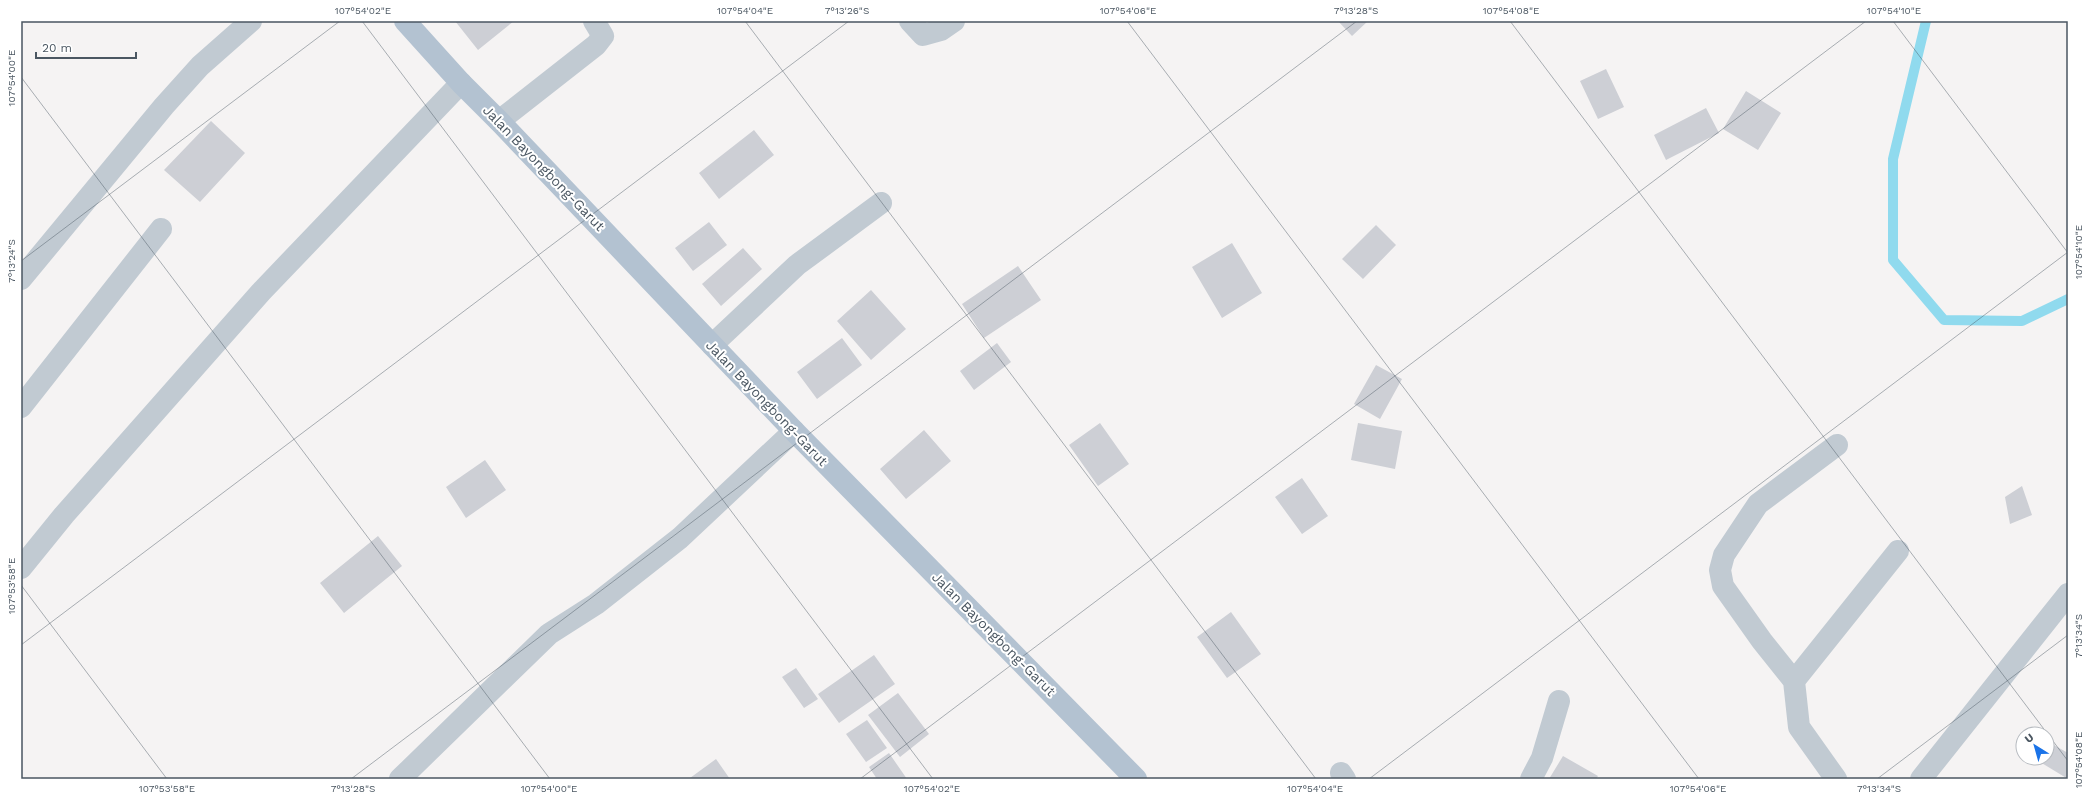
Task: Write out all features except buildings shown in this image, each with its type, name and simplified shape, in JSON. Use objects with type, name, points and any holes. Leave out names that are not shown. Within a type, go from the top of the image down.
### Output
[{"type":"main road","name":"Jalan Bayongbong-Garut","points":[[404,21],[461,84],[499,121],[794,431],[1136,779]]},
{"type":"street","points":[[21,279],[184,83],[200,66],[251,21]]},
{"type":"street","points":[[499,121],[596,45],[603,36],[594,21]]},
{"type":"street","points":[[910,21],[923,35],[941,30],[954,21]]},
{"type":"street","points":[[21,568],[64,515],[261,292],[461,84]]},
{"type":"street","points":[[712,345],[797,265],[881,202]]},
{"type":"street","points":[[21,407],[161,230]]},
{"type":"street","points":[[400,779],[549,634],[596,604],[680,538],[794,431]]},
{"type":"street","points":[[1836,779],[1799,727],[1794,681],[1762,641],[1723,586],[1720,570],[1724,555],[1758,504],[1837,445]]},
{"type":"street","points":[[1794,681],[1898,551]]},
{"type":"street","points":[[1921,779],[2068,594]]},
{"type":"street","points":[[1531,779],[1542,758],[1560,701]]},
{"type":"waterway","points":[[1926,21],[1893,159],[1893,260],[1944,320],[2022,321],[2068,299]]}]
